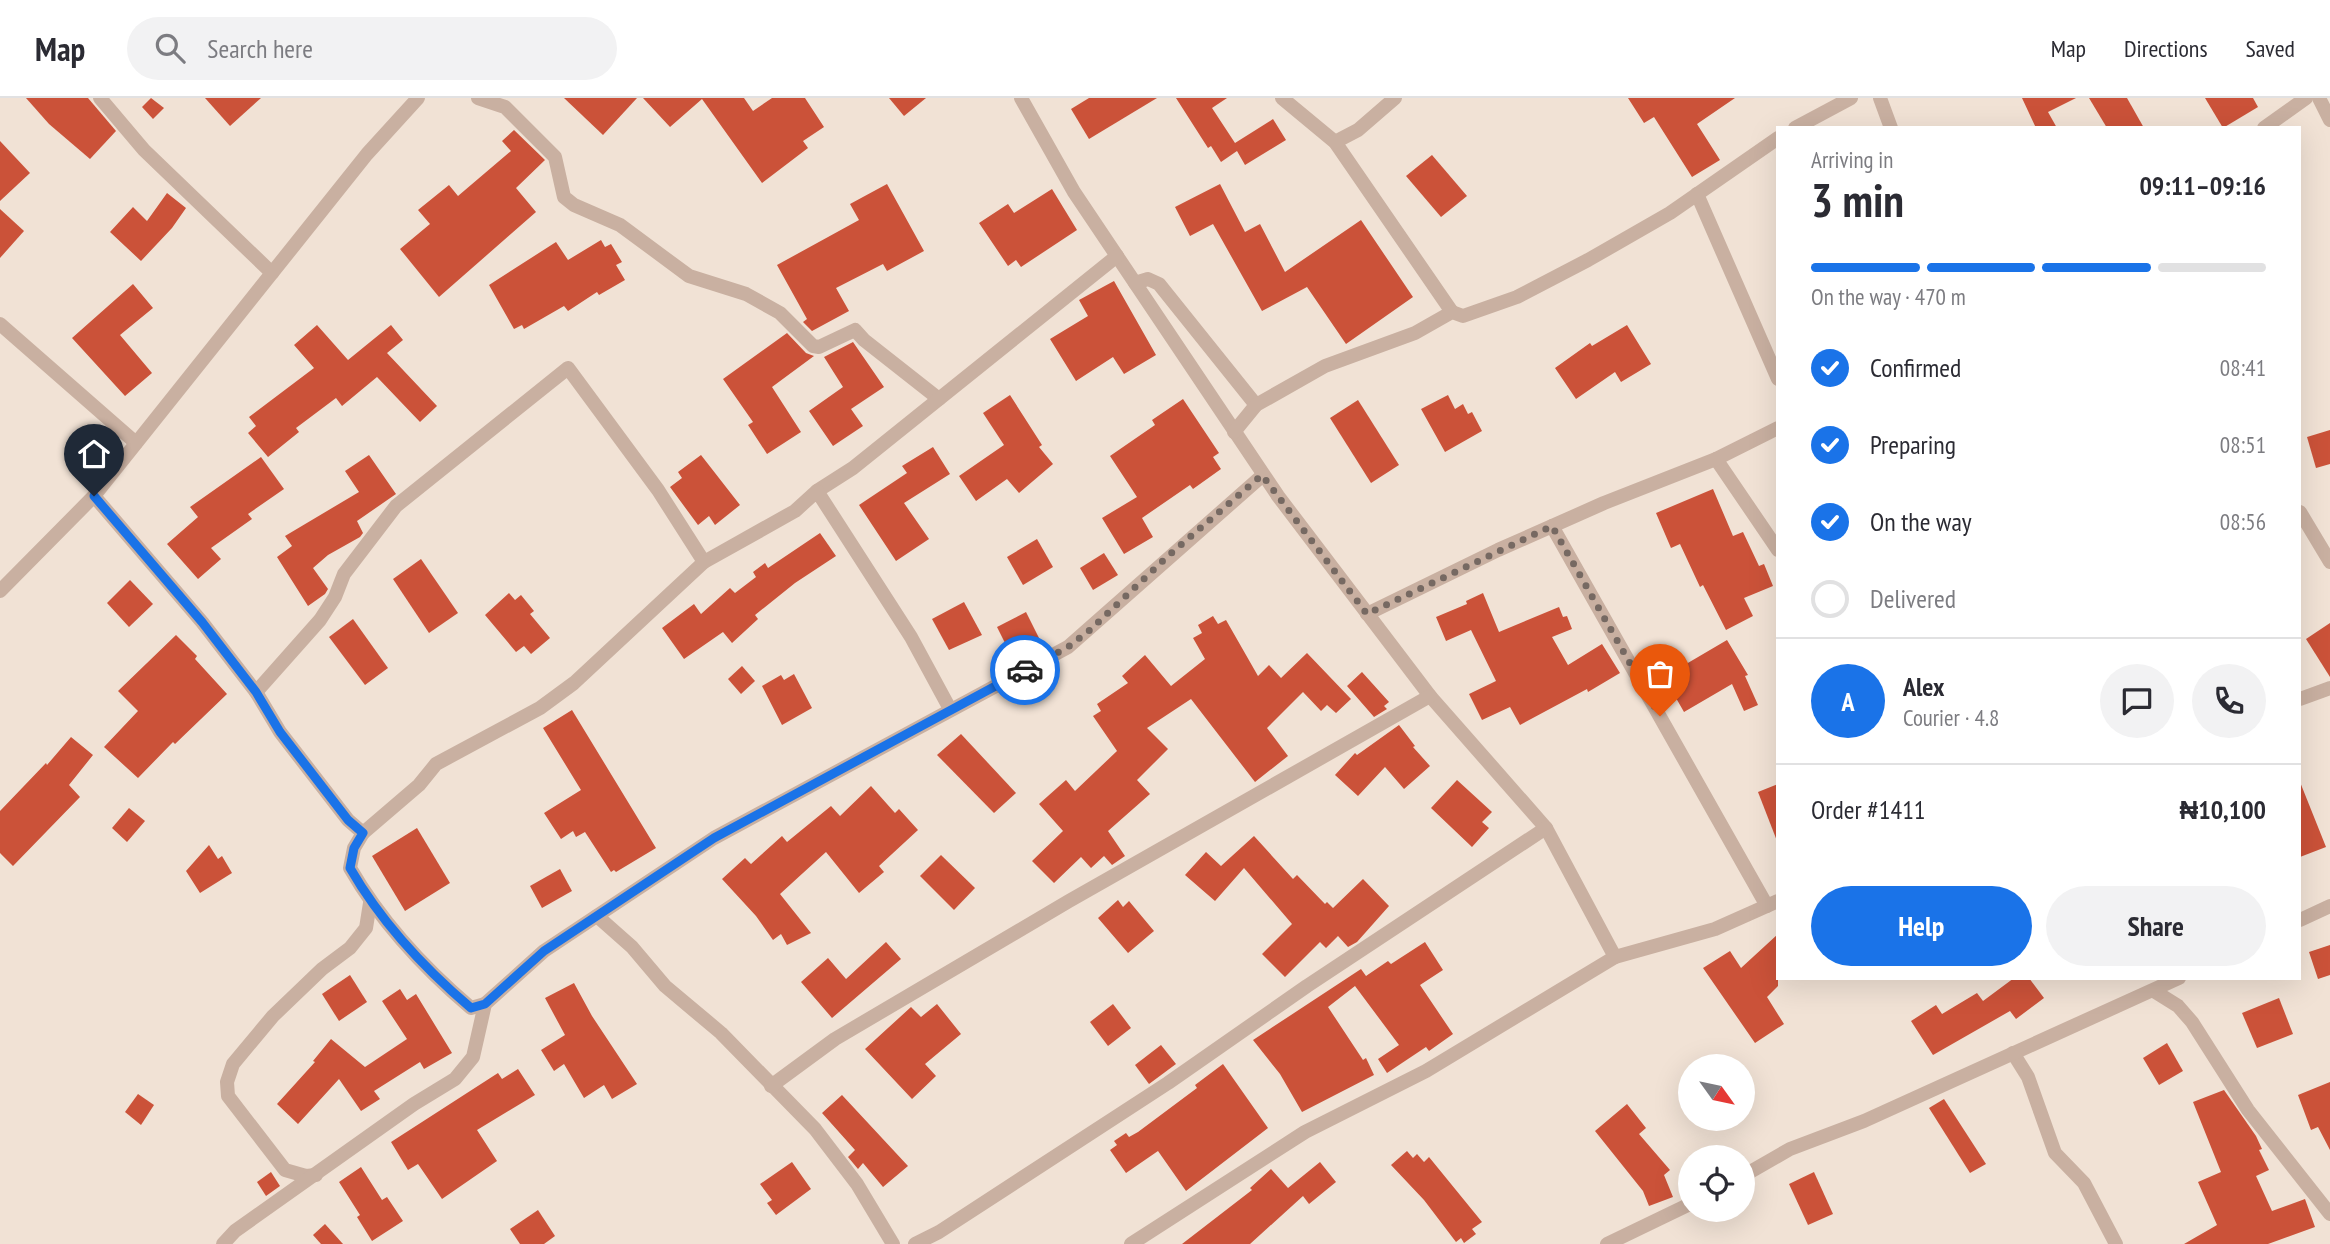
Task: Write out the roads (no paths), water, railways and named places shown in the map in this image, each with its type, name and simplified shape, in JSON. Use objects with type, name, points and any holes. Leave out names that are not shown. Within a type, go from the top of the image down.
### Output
[{"type":"street","points":[[100,98],[144,150],[272,273]]},
{"type":"street","points":[[478,98],[505,107],[555,157],[564,197],[574,205],[620,225],[689,276],[747,295],[780,313],[813,346],[819,347],[855,330],[939,399]]},
{"type":"street","points":[[1021,98],[1074,192],[1262,475],[1430,696],[1546,828],[1615,957]]},
{"type":"street","points":[[1282,98],[1335,142],[1452,312],[1463,316],[1517,297],[1670,213],[1776,139]]},
{"type":"street","points":[[1335,142],[1358,130],[1395,98]]},
{"type":"street","points":[[1799,126],[1852,98]]},
{"type":"street","points":[[1880,98],[1890,126]]},
{"type":"street","points":[[2266,126],[2306,98]]},
{"type":"street","points":[[2319,98],[2330,120]]},
{"type":"street","points":[[0,591],[94,496],[367,154],[416,99]]},
{"type":"street","points":[[1697,194],[1776,374]]},
{"type":"street","points":[[1117,256],[795,511],[704,562],[574,683],[540,708],[436,764],[419,785],[363,833],[354,848],[350,868],[370,903],[452,992],[471,1008],[485,1004],[544,951],[714,838],[1068,647],[1262,475]]},
{"type":"street","points":[[1135,283],[1148,279],[1159,284],[1256,405]]},
{"type":"street","points":[[1234,432],[1256,405],[1325,366],[1415,333],[1452,312]]},
{"type":"street","points":[[0,324],[136,443]]},
{"type":"street","points":[[256,692],[320,620],[335,597],[344,574],[396,506],[568,368],[659,491],[704,562]]},
{"type":"street","points":[[1367,614],[1552,526],[1716,459],[1776,429]]},
{"type":"street","points":[[1716,459],[1776,548]]},
{"type":"street","points":[[817,491],[911,636],[950,709]]},
{"type":"street","points":[[94,496],[202,622],[256,692],[280,732],[348,820],[363,833]]},
{"type":"street","points":[[2301,514],[2330,562]]},
{"type":"street","points":[[1131,1244],[1304,1132],[1426,1071],[1615,957],[1715,929],[1773,903],[1552,526]]},
{"type":"street","points":[[2301,699],[2330,688]]},
{"type":"street","points":[[771,1086],[847,1032],[1069,901],[1430,696]]},
{"type":"street","points":[[915,1244],[939,1232],[1158,1090],[1307,986],[1546,828]]},
{"type":"street","points":[[316,1175],[306,1176],[285,1170],[228,1096],[227,1082],[233,1063],[273,1016],[322,969],[350,948],[366,928],[370,903]]},
{"type":"street","points":[[2301,920],[2330,906]]},
{"type":"street","points":[[597,916],[632,947],[665,986],[721,1033],[815,1129],[857,1184],[893,1244]]},
{"type":"street","points":[[1755,1169],[1790,1149],[1864,1121],[2175,980]]},
{"type":"street","points":[[2154,991],[2178,1006],[2192,1022],[2248,1110],[2330,1214]]},
{"type":"street","points":[[223,1244],[235,1231],[414,1104],[455,1079],[473,1057],[485,1004]]},
{"type":"street","points":[[2013,1053],[2028,1077],[2055,1153],[2084,1183],[2116,1244]]},
{"type":"street","points":[[1607,1244],[1678,1210]]}]
